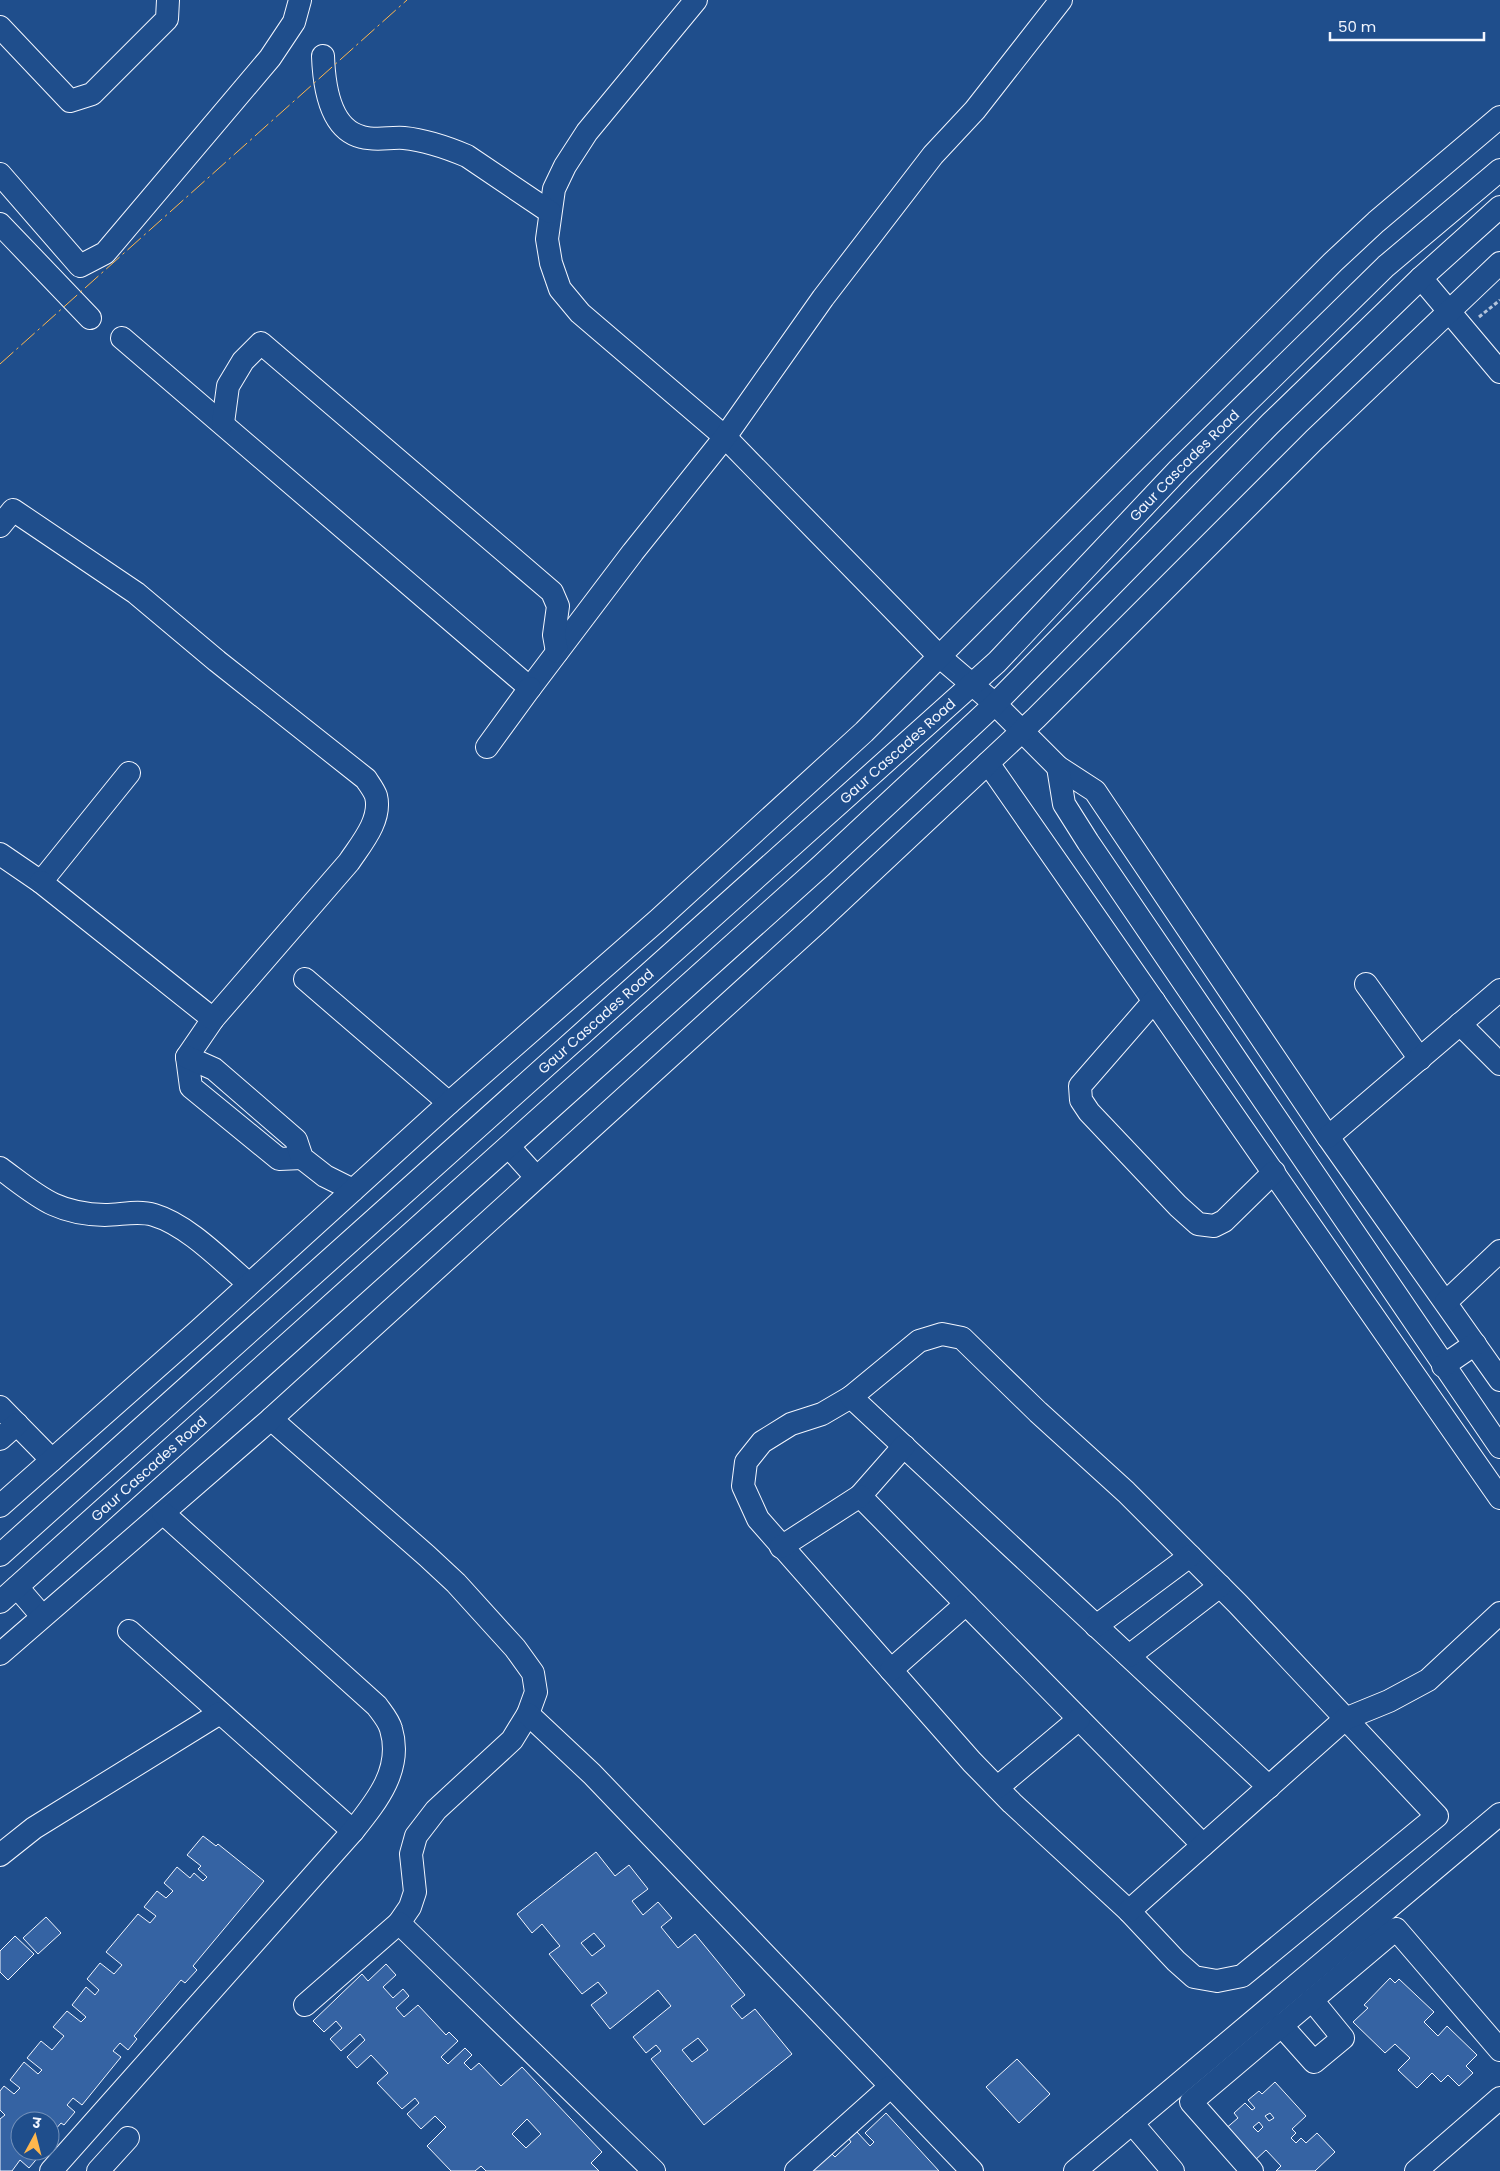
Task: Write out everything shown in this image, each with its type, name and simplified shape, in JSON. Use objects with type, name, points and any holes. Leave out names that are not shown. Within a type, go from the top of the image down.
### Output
[{"type":"street","points":[[0,27],[70,101],[92,94],[167,19],[168,0]]},
{"type":"street","points":[[0,174],[80,266],[105,253],[270,58],[294,22],[300,0]]},
{"type":"street","points":[[696,0],[587,132],[565,166],[554,189],[547,239],[551,263],[560,289],[580,313],[725,437],[940,657],[995,704],[1058,767],[1095,791],[1328,1137],[1500,1380]]},
{"type":"street","points":[[487,747],[633,552],[725,437],[823,298],[927,162],[975,110],[1061,0]]},
{"type":"street","points":[[323,56],[324,85],[328,99],[336,116],[347,129],[360,137],[377,139],[405,138],[467,156],[550,212]]},
{"type":"street","points":[[0,1506],[449,1103],[651,926],[842,752],[940,657],[1333,262],[1376,222],[1500,118]]},
{"type":"street","name":"Gaur Cascades Road","points":[[0,1555],[997,662],[1179,469],[1386,266],[1500,170]]},
{"type":"street","name":"Gaur Cascades Road","points":[[0,1602],[821,866],[995,704],[1270,424],[1421,278],[1500,207]]},
{"type":"street","points":[[0,224],[90,318]]},
{"type":"street","points":[[0,1654],[271,1419],[818,922],[1023,731],[1314,440],[1500,263]]},
{"type":"street","points":[[1421,278],[1500,372]]},
{"type":"street","points":[[122,338],[530,688]]},
{"type":"street","points":[[223,423],[228,386],[243,361],[262,343],[552,592],[558,606],[554,635],[557,652]]},
{"type":"street","points":[[0,526],[13,510],[136,593],[217,661],[366,779],[376,796],[376,813],[366,838],[349,862],[213,1019],[187,1057],[214,1069],[296,1140],[302,1158],[325,1176],[353,1190]]},
{"type":"street","points":[[988,763],[1500,1498]]},
{"type":"street","points":[[1058,767],[1064,804],[1083,835],[1500,1447]]},
{"type":"street","points":[[41,882],[129,773]]},
{"type":"street","points":[[0,854],[41,882],[213,1019]]},
{"type":"street","points":[[305,979],[449,1103]]},
{"type":"street","points":[[1366,984],[1420,1059]]},
{"type":"street","points":[[1328,1137],[1500,990]]},
{"type":"street","points":[[1154,1001],[1080,1086],[1081,1100],[1089,1112],[1178,1206],[1198,1224],[1214,1226],[1224,1221],[1274,1172]]},
{"type":"street","points":[[1460,1024],[1500,1064]]},
{"type":"street","points":[[508,1147],[536,1177]]},
{"type":"street","points":[[0,1168],[48,1204],[82,1215],[136,1213],[154,1215],[202,1242],[249,1284]]},
{"type":"street","points":[[1446,1302],[1500,1251]]},
{"type":"street","points":[[274,1310],[297,1336]]},
{"type":"street","points":[[942,1334],[962,1338],[1038,1412],[1126,1492],[1220,1586],[1437,1816],[1242,1976],[1217,1981],[1194,1977],[998,1787],[781,1547],[758,1519],[743,1486],[746,1462],[762,1442],[791,1424],[822,1414],[851,1397],[919,1341],[942,1334]]},
{"type":"street","points":[[1443,1366],[1475,1344]]},
{"type":"street","points":[[851,1397],[1268,1787]]},
{"type":"street","points":[[0,1407],[52,1460]]},
{"type":"street","points":[[271,1419],[456,1583],[515,1648],[533,1673],[536,1692],[528,1714],[512,1740],[436,1810],[416,1836],[411,1854],[415,1892],[410,1907],[399,1922],[305,2004]]},
{"type":"street","points":[[0,1439],[16,1424]]},
{"type":"street","points":[[781,1547],[860,1496],[904,1446]]},
{"type":"street","points":[[860,1496],[1202,1845]]},
{"type":"street","points":[[51,2171],[353,1831],[381,1796],[392,1771],[395,1748],[391,1727],[377,1706],[163,1513]]},
{"type":"street","points":[[1096,1626],[1190,1556]]},
{"type":"street","points":[[1129,1656],[1220,1586]]},
{"type":"street","points":[[17,1587],[42,1616]]},
{"type":"street","points":[[891,1670],[966,1604]]},
{"type":"street","points":[[1128,1911],[1345,1719],[1389,1701],[1428,1680],[1500,1613]]},
{"type":"street","points":[[129,1631],[353,1831]]},
{"type":"street","points":[[0,1855],[34,1828],[220,1713]]},
{"type":"street","points":[[528,1714],[592,1774],[972,2171]]},
{"type":"street","points":[[998,1787],[1079,1719]]},
{"type":"street","points":[[1076,2171],[1500,1814]]},
{"type":"street","points":[[399,1922],[654,2171]]},
{"type":"street","points":[[1252,2171],[1191,2102],[1396,1929],[1500,2050]]},
{"type":"street","points":[[1281,2025],[1314,2062],[1343,2038],[1312,2000]]},
{"type":"street","points":[[796,2171],[890,2087]]},
{"type":"street","points":[[1416,2171],[1500,2098]]},
{"type":"street","points":[[1132,2123],[1173,2171]]},
{"type":"street","points":[[98,2171],[128,2138]]},
{"type":"building","points":[[203,1836],[216,1846],[218,1844],[264,1881],[193,1966],[197,1970],[185,1983],[181,1980],[134,2036],[137,2039],[128,2050],[120,2043],[113,2051],[121,2057],[82,2105],[73,2098],[67,2105],[75,2112],[64,2125],[60,2124],[60,2111],[10,2111],[10,2161],[19,2161],[12,2171],[0,2171],[0,2119],[5,2115],[0,2110],[0,2091],[4,2086],[14,2094],[20,2088],[10,2080],[24,2062],[38,2074],[42,2070],[27,2058],[41,2041],[52,2050],[64,2036],[53,2027],[67,2011],[81,2022],[86,2017],[72,2005],[86,1987],[95,1995],[99,1990],[87,1979],[100,1963],[114,1974],[122,1965],[106,1952],[138,1914],[150,1923],[156,1916],[144,1907],[157,1891],[166,1898],[173,1891],[164,1883],[177,1867],[190,1878],[194,1873],[203,1881],[207,1877],[198,1869],[201,1866],[187,1855]]},
{"type":"building","points":[[596,1852],[615,1876],[629,1865],[648,1889],[632,1901],[643,1915],[658,1902],[672,1918],[661,1927],[678,1948],[695,1934],[745,1995],[731,2006],[742,2019],[755,2009],[792,2054],[704,2125],[651,2059],[661,2051],[656,2045],[646,2053],[633,2037],[671,2006],[658,1990],[610,2029],[591,2005],[607,1993],[598,1982],[582,1994],[549,1954],[560,1946],[542,1924],[532,1933],[517,1914]],"holes":[[[594,1933],[605,1946],[592,1956],[581,1943]],[[698,2038],[708,2050],[692,2062],[682,2050]]]},
{"type":"building","points":[[46,1917],[61,1933],[38,1954],[23,1938]]},
{"type":"building","points":[[15,1936],[34,1954],[8,1980],[0,1972],[0,1951]]},
{"type":"building","points":[[386,1964],[396,1975],[383,1987],[393,1998],[403,1989],[409,1996],[396,2008],[404,2017],[418,2005],[446,2035],[449,2032],[458,2041],[441,2057],[448,2064],[465,2048],[472,2055],[464,2063],[471,2070],[479,2063],[501,2086],[522,2067],[602,2152],[591,2163],[599,2171],[486,2171],[481,2166],[475,2171],[451,2171],[427,2146],[446,2127],[435,2116],[421,2129],[407,2114],[419,2103],[415,2098],[402,2109],[377,2083],[388,2073],[371,2055],[357,2068],[347,2057],[365,2040],[360,2034],[341,2051],[330,2039],[342,2028],[336,2021],[324,2032],[313,2021],[362,1974],[368,1981]],"holes":[[[527,2119],[541,2134],[526,2148],[512,2134]]]},
{"type":"building","points":[[1390,1978],[1395,1983],[1399,1979],[1434,2012],[1424,2022],[1438,2036],[1447,2026],[1477,2055],[1466,2066],[1473,2073],[1459,2086],[1448,2075],[1441,2082],[1432,2073],[1417,2088],[1398,2070],[1410,2058],[1395,2044],[1385,2053],[1353,2022],[1368,2008],[1364,2005]]},
{"type":"building","points":[[1017,2059],[1050,2094],[1019,2123],[986,2087]]},
{"type":"building","points":[[1275,2082],[1306,2116],[1292,2129],[1296,2133],[1291,2138],[1296,2143],[1301,2138],[1306,2143],[1317,2133],[1335,2152],[1315,2171],[1276,2171],[1281,2166],[1266,2150],[1253,2162],[1224,2130],[1238,2118],[1234,2113],[1245,2103],[1252,2110],[1255,2108],[1248,2100],[1259,2091],[1262,2094]],"holes":[[[1270,2113],[1274,2118],[1269,2121],[1265,2116]],[[1259,2122],[1263,2127],[1258,2132],[1253,2127]]]},
{"type":"building","points":[[886,2113],[939,2171],[808,2171],[829,2151],[835,2157],[851,2142],[849,2139],[857,2132],[870,2146],[874,2142],[865,2133]]},
{"type":"building","points":[[21,2161],[35,2161],[29,2168]]},
{"type":"power","points":[[0,364],[407,0]]}]
